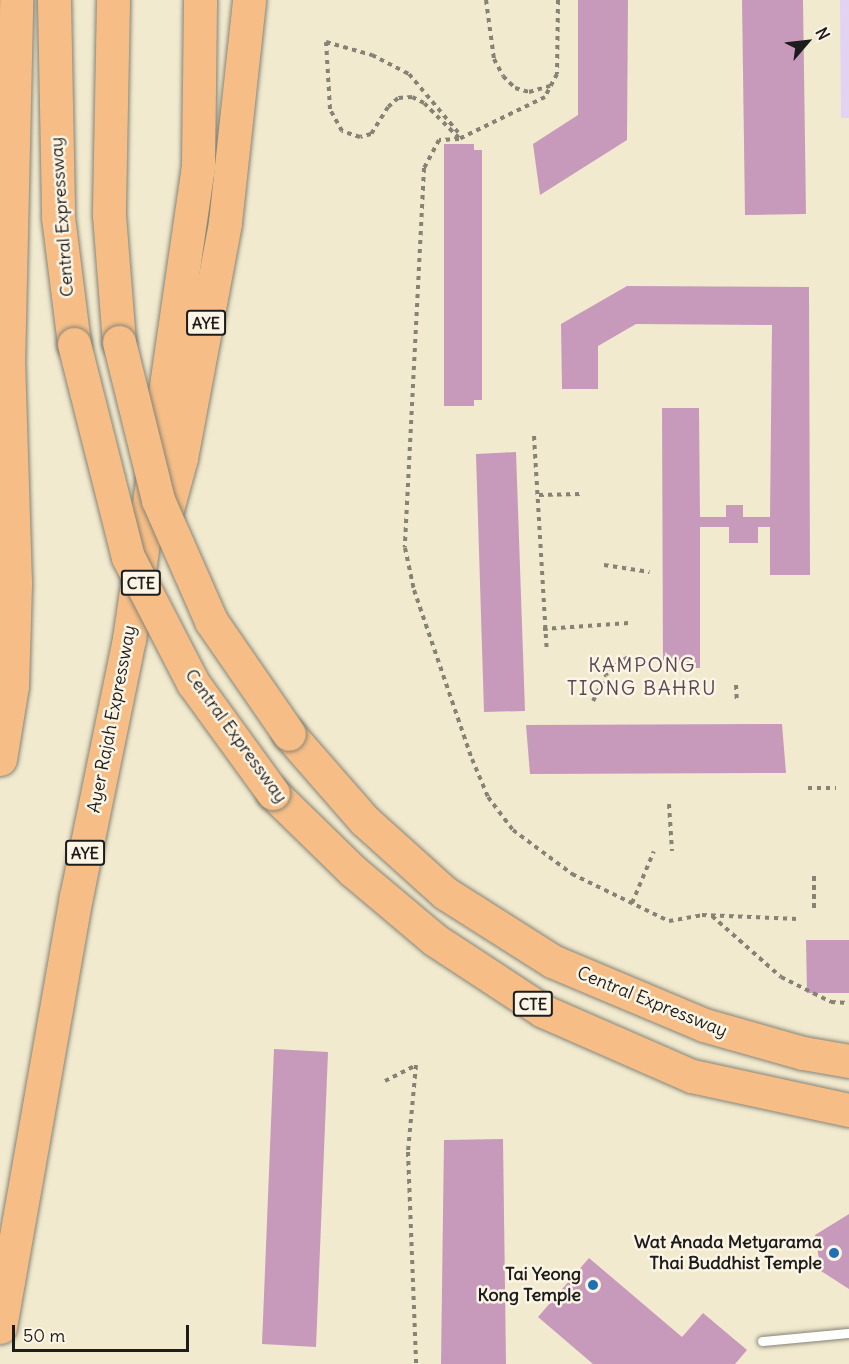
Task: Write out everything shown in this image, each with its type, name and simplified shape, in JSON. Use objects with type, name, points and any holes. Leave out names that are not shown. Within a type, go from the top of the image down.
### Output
[{"type":"highway","points":[[0,759],[12,686],[15,582],[8,365],[16,0]]},
{"type":"highway","name":"Central Expressway","points":[[54,0],[58,217],[74,344],[128,557],[193,683],[273,793],[353,871],[435,940],[543,1011],[692,1076],[849,1110]]},
{"type":"highway","name":"Central Expressway","points":[[113,0],[109,215],[119,342],[158,500],[211,621],[289,734],[364,820],[445,893],[552,961],[704,1025],[803,1053],[849,1061]]},
{"type":"highway","name":"Ayer Rajah Expressway","points":[[0,1327],[76,897],[129,639],[198,166],[200,0]]},
{"type":"highway","name":"AYE","points":[[129,639],[181,458],[225,222],[249,0]]},
{"type":"lane","points":[[762,1341],[849,1333]]},
{"type":"path","points":[[486,0],[494,59],[503,76],[515,88],[529,92],[551,86]]},
{"type":"path","points":[[558,0],[557,75],[545,97],[525,110],[461,138],[439,140],[424,168],[405,548],[414,590],[488,797],[513,830],[572,874],[669,921],[711,916],[798,919]]},
{"type":"path","points":[[326,42],[372,55],[409,74],[461,138],[424,103],[412,97],[398,98],[388,107],[371,134],[360,137],[342,131],[330,109],[326,42]]},
{"type":"path","points":[[534,436],[539,495],[543,629],[547,652]]},
{"type":"path","points":[[539,495],[581,494]]},
{"type":"path","points":[[604,565],[649,572]]},
{"type":"path","points":[[543,629],[629,623]]},
{"type":"path","points":[[593,701],[609,670],[630,656]]},
{"type":"path","points":[[736,685],[737,704]]},
{"type":"path","points":[[808,788],[836,788]]},
{"type":"path","points":[[669,804],[672,850]]},
{"type":"path","points":[[632,903],[654,851]]},
{"type":"path","points":[[814,876],[814,910]]},
{"type":"path","points":[[711,916],[781,976],[831,1002],[849,1003]]},
{"type":"path","points":[[385,1081],[416,1065],[408,1174],[416,1364]]},
{"type":"shaded area","points":[[840,0],[849,0],[849,118],[841,118]]},
{"type":"building","points":[[578,0],[628,0],[627,140],[540,195],[533,144],[578,115]]},
{"type":"building","points":[[742,0],[803,0],[806,214],[745,215]]},
{"type":"building","points":[[444,144],[474,144],[474,150],[482,150],[482,400],[474,400],[474,406],[444,406]]},
{"type":"building","points":[[627,286],[809,287],[810,575],[770,575],[770,527],[758,527],[758,543],[729,543],[729,527],[700,527],[700,668],[663,668],[662,408],[699,408],[700,517],[726,517],[726,505],[743,505],[743,517],[770,517],[772,325],[636,324],[598,346],[598,389],[562,389],[561,324]]},
{"type":"building","points":[[516,452],[525,711],[484,712],[476,454]]},
{"type":"building","points":[[782,724],[786,773],[530,774],[526,725]]},
{"type":"building","points":[[806,940],[849,940],[849,993],[807,993]]},
{"type":"building","points":[[274,1049],[328,1052],[316,1347],[262,1344]]},
{"type":"building","points":[[503,1139],[506,1364],[441,1364],[444,1140]]},
{"type":"building","name":"Wat Anada Metyarama Thai Buddhist Temple","points":[[849,1214],[849,1289],[821,1271],[815,1235]]},
{"type":"building","name":"Tai Yeong Kong Temple","points":[[589,1258],[682,1337],[703,1313],[747,1350],[735,1364],[593,1364],[538,1317]]},
{"type":"place","name":"Wat Anada Metyarama Thai Buddhist Temple","points":[[834,1253]]},
{"type":"place","name":"Tai Yeong Kong Temple","points":[[593,1285]]},
{"type":"district","name":"KAMPONG TIONG BAHRU","points":[[642,676]]}]
